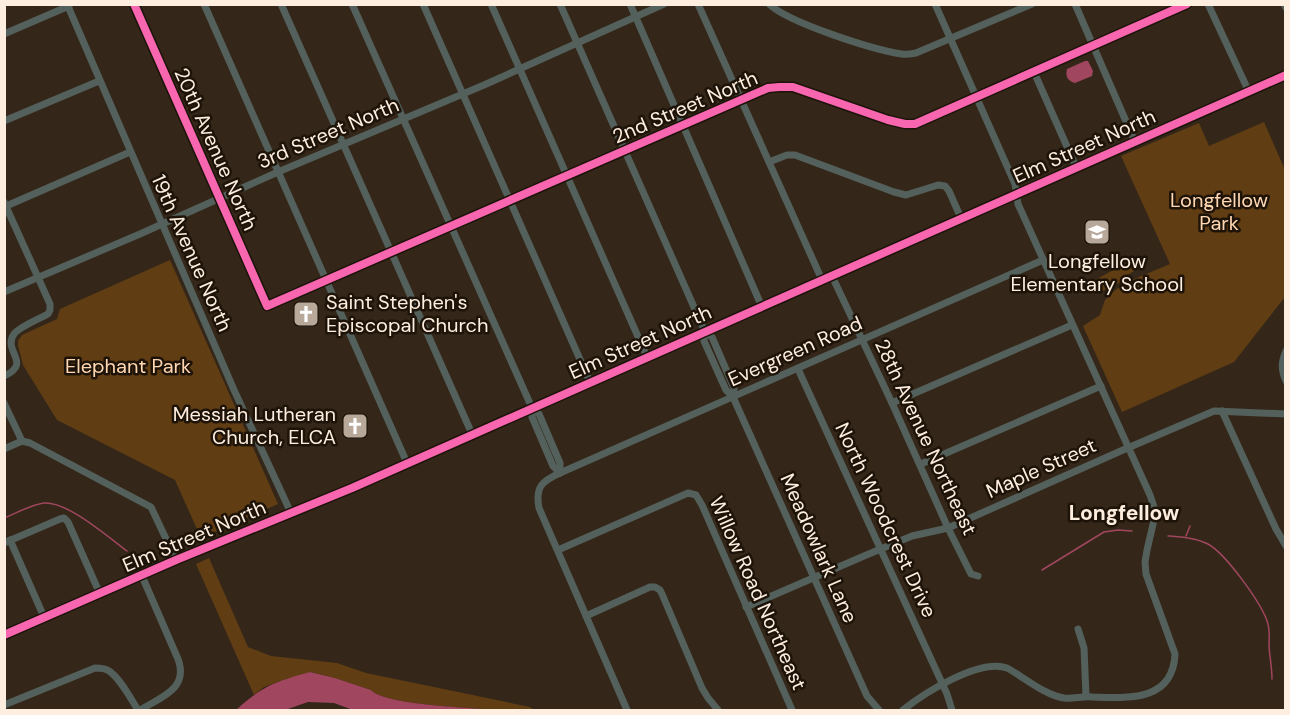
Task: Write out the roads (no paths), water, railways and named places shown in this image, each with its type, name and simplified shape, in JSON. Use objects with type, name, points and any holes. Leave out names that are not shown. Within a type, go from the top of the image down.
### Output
[{"type":"street","name":"20th Avenue North","points":[[134,4],[267,306]]},
{"type":"street","points":[[204,4],[408,463]]},
{"type":"street","points":[[281,4],[472,434]]},
{"type":"street","points":[[352,4],[532,408],[532,417],[553,466],[560,473]]},
{"type":"street","points":[[423,4],[590,382]]},
{"type":"street","points":[[491,4],[647,357]]},
{"type":"street","name":"Meadowlark Lane","points":[[560,4],[705,332],[704,341],[726,390],[734,397],[867,696],[879,711]]},
{"type":"street","points":[[630,4],[762,307]]},
{"type":"street","name":"3rd Street North","points":[[4,292],[664,4]]},
{"type":"street","points":[[698,4],[822,280]]},
{"type":"street","points":[[769,4],[779,12],[807,25],[878,49],[903,54],[916,53],[1032,4]]},
{"type":"street","points":[[903,711],[916,699],[981,667],[1000,665],[1064,698],[1132,697],[1158,690],[1166,681],[1174,664],[1174,654],[1146,574],[1145,562],[1154,519],[1154,507],[1018,204],[1015,184],[934,4]]},
{"type":"street","points":[[1075,4],[1136,142]]},
{"type":"street","name":"2nd Street North","points":[[267,306],[768,88],[793,87],[888,120],[915,124],[1187,4]]},
{"type":"street","points":[[1208,4],[1248,92]]},
{"type":"street","points":[[4,34],[69,5]]},
{"type":"street","name":"19th Avenue North","points":[[69,5],[99,81],[245,416],[291,513]]},
{"type":"street","points":[[1035,72],[1077,167]]},
{"type":"street","name":"Elm Street North","points":[[4,635],[408,463],[1286,75]]},
{"type":"street","points":[[4,122],[99,81]]},
{"type":"street","points":[[4,376],[13,372],[17,367],[12,335],[48,314],[50,310],[50,304],[5,205],[130,152]]},
{"type":"street","points":[[769,162],[787,155],[795,155],[906,195],[938,185],[945,186],[950,190],[962,218]]},
{"type":"street","name":"Evergreen Road","points":[[627,711],[539,508],[537,500],[541,484],[560,473],[1043,260]]},
{"type":"street","name":"28th Avenue Northeast","points":[[832,276],[921,464],[948,528],[971,574],[978,576]]},
{"type":"street","points":[[892,403],[1072,325]]},
{"type":"street","points":[[1286,351],[1282,360],[1283,375],[1286,381]]},
{"type":"street","name":"North Woodcrest Drive","points":[[798,369],[952,711]]},
{"type":"street","points":[[921,464],[1101,386]]},
{"type":"street","points":[[4,403],[22,441]]},
{"type":"street","name":"Maple Street","points":[[746,607],[912,536],[948,528],[1214,411],[1286,414]]},
{"type":"street","points":[[1222,411],[1286,546]]},
{"type":"street","points":[[4,449],[22,441],[30,443],[152,507],[176,560]]},
{"type":"street","name":"Willow Road Northeast","points":[[558,550],[688,493],[696,495],[792,711]]},
{"type":"street","points":[[44,618],[7,541],[64,518],[68,522],[100,594]]},
{"type":"street","points":[[4,705],[95,668],[110,671],[139,711],[175,688],[181,676],[181,667],[141,576]]},
{"type":"street","points":[[586,616],[655,586],[662,594],[702,688],[718,711]]},
{"type":"street","points":[[1078,629],[1084,648],[1086,696]]},
{"type":"waterway","points":[[4,518],[39,504],[53,504],[87,521],[127,551]]},
{"type":"waterway","points":[[1186,536],[1190,526]]},
{"type":"waterway","points":[[1042,570],[1104,532],[1132,531]]},
{"type":"waterway","points":[[1168,536],[1183,537],[1208,544],[1224,558],[1243,581],[1268,624],[1272,679]]},
{"type":"place","name":"Longfellow Elementary School","points":[[1097,232]]},
{"type":"place","name":"Saint Stephen's Episcopal Church","points":[[306,314]]},
{"type":"place","name":"Messiah Lutheran Church, ELCA","points":[[355,426]]},
{"type":"district","name":"Longfellow","points":[[1124,513]]},
{"type":"park label","name":"Longfellow Park","points":[[1219,212]]},
{"type":"park label","name":"Elephant Park","points":[[128,366]]}]
